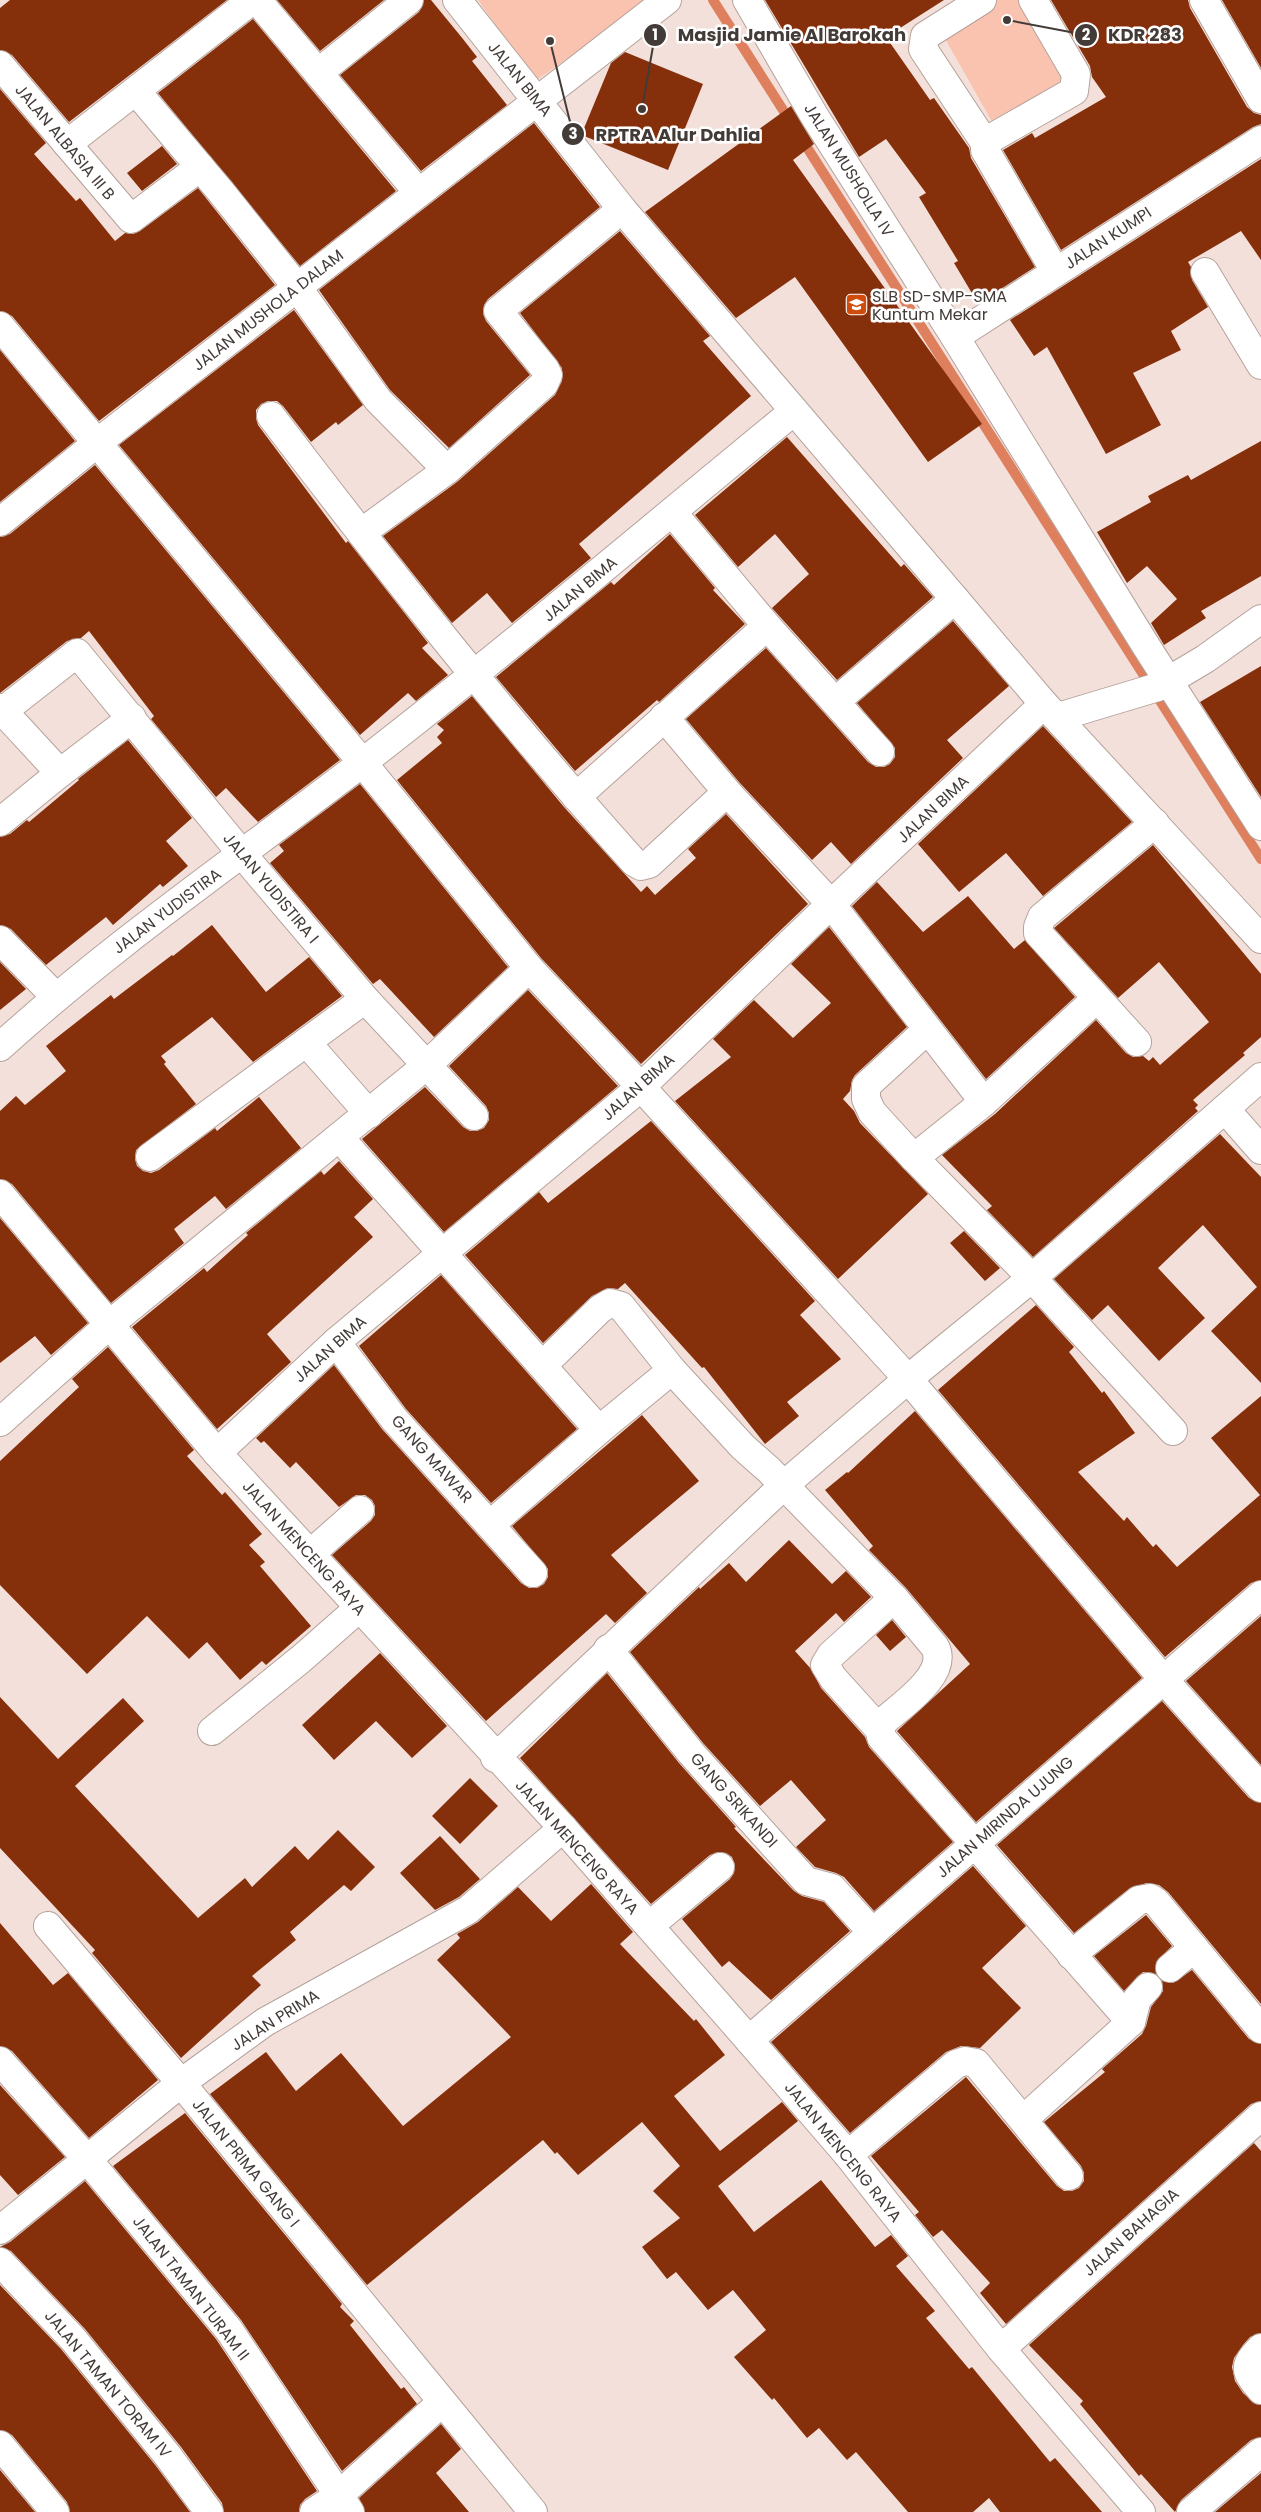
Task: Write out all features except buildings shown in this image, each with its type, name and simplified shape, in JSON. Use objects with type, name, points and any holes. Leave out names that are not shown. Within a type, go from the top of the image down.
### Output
[{"type":"street","points":[[67,144],[252,0]]},
{"type":"street","points":[[257,0],[418,192]]},
{"type":"street","points":[[318,73],[409,0]]},
{"type":"street","name":"JALAN BIMA","points":[[457,0],[622,209],[955,600],[1051,711],[1261,939]]},
{"type":"street","name":"JALAN MUSHOLA DALAM","points":[[0,522],[97,443],[667,0]]},
{"type":"street","name":"JALAN MUSHOLLA IV","points":[[747,0],[815,117],[956,337],[1163,684],[1261,826]]},
{"type":"street","points":[[982,0],[925,36],[923,49],[985,143],[985,150],[1055,271]]},
{"type":"street","points":[[985,143],[1074,90],[1076,86],[1076,74],[1033,0]]},
{"type":"street","points":[[1204,0],[1261,99]]},
{"type":"street","name":"JALAN ALBASIA III B","points":[[0,65],[131,219],[200,167]]},
{"type":"street","points":[[136,91],[297,287],[378,400],[447,470]]},
{"type":"street","name":"JALAN KUMPI","points":[[956,337],[1055,271],[1261,140]]},
{"type":"street","points":[[361,533],[447,470],[547,381],[548,375],[545,369],[498,312],[622,209]]},
{"type":"street","points":[[1205,272],[1261,365]]},
{"type":"street","points":[[0,326],[362,762],[529,968],[641,1087],[908,1379],[1164,1680],[1261,1788]]},
{"type":"street","name":"JALAN BIMA","points":[[362,762],[567,601],[794,411]]},
{"type":"street","points":[[271,416],[361,533],[475,674],[576,797],[634,862],[641,866],[649,864],[727,792]]},
{"type":"street","points":[[672,512],[767,626],[880,752]]},
{"type":"street","points":[[835,702],[955,600]]},
{"type":"street","name":"JALAN BIMA","points":[[218,1453],[336,1342],[641,1087],[831,904],[1051,711],[1132,696],[1163,684],[1205,659],[1261,619]]},
{"type":"street","points":[[576,797],[767,626]]},
{"type":"street","name":"JALAN YUDISTIRA I","points":[[1,709],[77,653],[242,854],[365,999],[474,1116]]},
{"type":"street","points":[[1,709],[60,773]]},
{"type":"street","points":[[664,717],[727,792],[831,904],[984,1102]]},
{"type":"street","points":[[0,822],[132,718]]},
{"type":"street","name":"JALAN YUDISTIRA","points":[[0,1048],[56,996],[362,762]]},
{"type":"street","points":[[1137,1042],[1038,933],[1039,921],[1155,823]]},
{"type":"street","points":[[0,940],[56,996]]},
{"type":"street","points":[[0,1422],[110,1324],[426,1065],[529,968]]},
{"type":"street","points":[[150,1157],[365,999]]},
{"type":"street","points":[[914,1158],[984,1102],[1096,999]]},
{"type":"street","points":[[927,1030],[866,1086],[866,1099],[872,1112],[914,1158],[1032,1278],[1172,1431]]},
{"type":"street","points":[[307,1043],[368,1114]]},
{"type":"street","points":[[496,1758],[608,1649],[783,1486],[908,1379],[1032,1278],[1261,1077]]},
{"type":"street","points":[[1225,1109],[1261,1150]]},
{"type":"street","points":[[339,1137],[599,1430]]},
{"type":"street","name":"JALAN MENCENG RAYA","points":[[0,1194],[218,1453],[496,1758],[563,1828],[749,2040],[848,2156],[1001,2349],[1134,2510]]},
{"type":"street","points":[[542,1365],[600,1309],[610,1303],[621,1306],[672,1370],[743,1448],[769,1470],[894,1598],[939,1654],[935,1674],[884,1721],[880,1730],[881,1737],[1131,2022]]},
{"type":"street","name":"GANG MAWAR","points":[[336,1342],[394,1419],[533,1572]]},
{"type":"street","points":[[491,1524],[599,1430],[672,1370]]},
{"type":"street","points":[[310,1554],[360,1510]]},
{"type":"street","name":"JALAN MIRINDA UJUNG","points":[[749,2040],[1261,1595]]},
{"type":"street","points":[[880,1730],[832,1678],[825,1666],[831,1655],[894,1598]]},
{"type":"street","points":[[212,1731],[301,1659],[359,1608]]},
{"type":"street","name":"GANG SRIKANDI","points":[[608,1649],[691,1753],[806,1881],[832,1888],[873,1933]]},
{"type":"street","name":"JALAN PRIMA","points":[[0,2230],[181,2083],[265,2022],[468,1910],[563,1828]]},
{"type":"street","points":[[649,1926],[720,1868]]},
{"type":"street","points":[[1071,1955],[1139,1900],[1146,1898],[1156,1902],[1261,2028]]},
{"type":"street","name":"JALAN PRIMA GANG I","points":[[48,1926],[181,2083],[533,2512]]},
{"type":"street","points":[[1170,1968],[1194,1948]]},
{"type":"street","points":[[1024,2119],[1131,2022],[1140,1994],[1148,1987]]},
{"type":"street","points":[[0,2060],[87,2159]]},
{"type":"street","points":[[848,2156],[956,2064],[965,2061],[976,2062],[1069,2176]]},
{"type":"street","name":"JALAN BAHAGIA","points":[[1001,2349],[1261,2116]]},
{"type":"street","name":"JALAN TAMAN TURAM II","points":[[87,2159],[229,2330],[344,2504]]},
{"type":"street","name":"JALAN TAMAN TORAM IV","points":[[0,2262],[73,2339],[168,2456],[209,2512]]},
{"type":"street","points":[[1261,2348],[1248,2361],[1247,2366],[1250,2376],[1261,2390]]},
{"type":"street","points":[[314,2512],[344,2504],[442,2403]]},
{"type":"street","points":[[0,2445],[55,2512]]},
{"type":"street","points":[[1191,2512],[1261,2452]]},
{"type":"shaded area","points":[[478,0],[652,0],[535,81]]},
{"type":"shaded area","points":[[972,0],[1021,0],[1069,85],[995,127],[935,21]]},
{"type":"waterway","points":[[713,0],[790,121]]},
{"type":"waterway","points":[[801,138],[1261,859]]},
{"type":"place","name":"KDR 283","points":[[1007,20]]},
{"type":"place","name":"RPTRA Alur Dahlia","points":[[550,41]]},
{"type":"place","name":"Masjid Jamie Al Barokah","points":[[642,109]]},
{"type":"place","name":"SLB SD-SMP-SMA Kuntum Mekar","points":[[856,305]]}]
